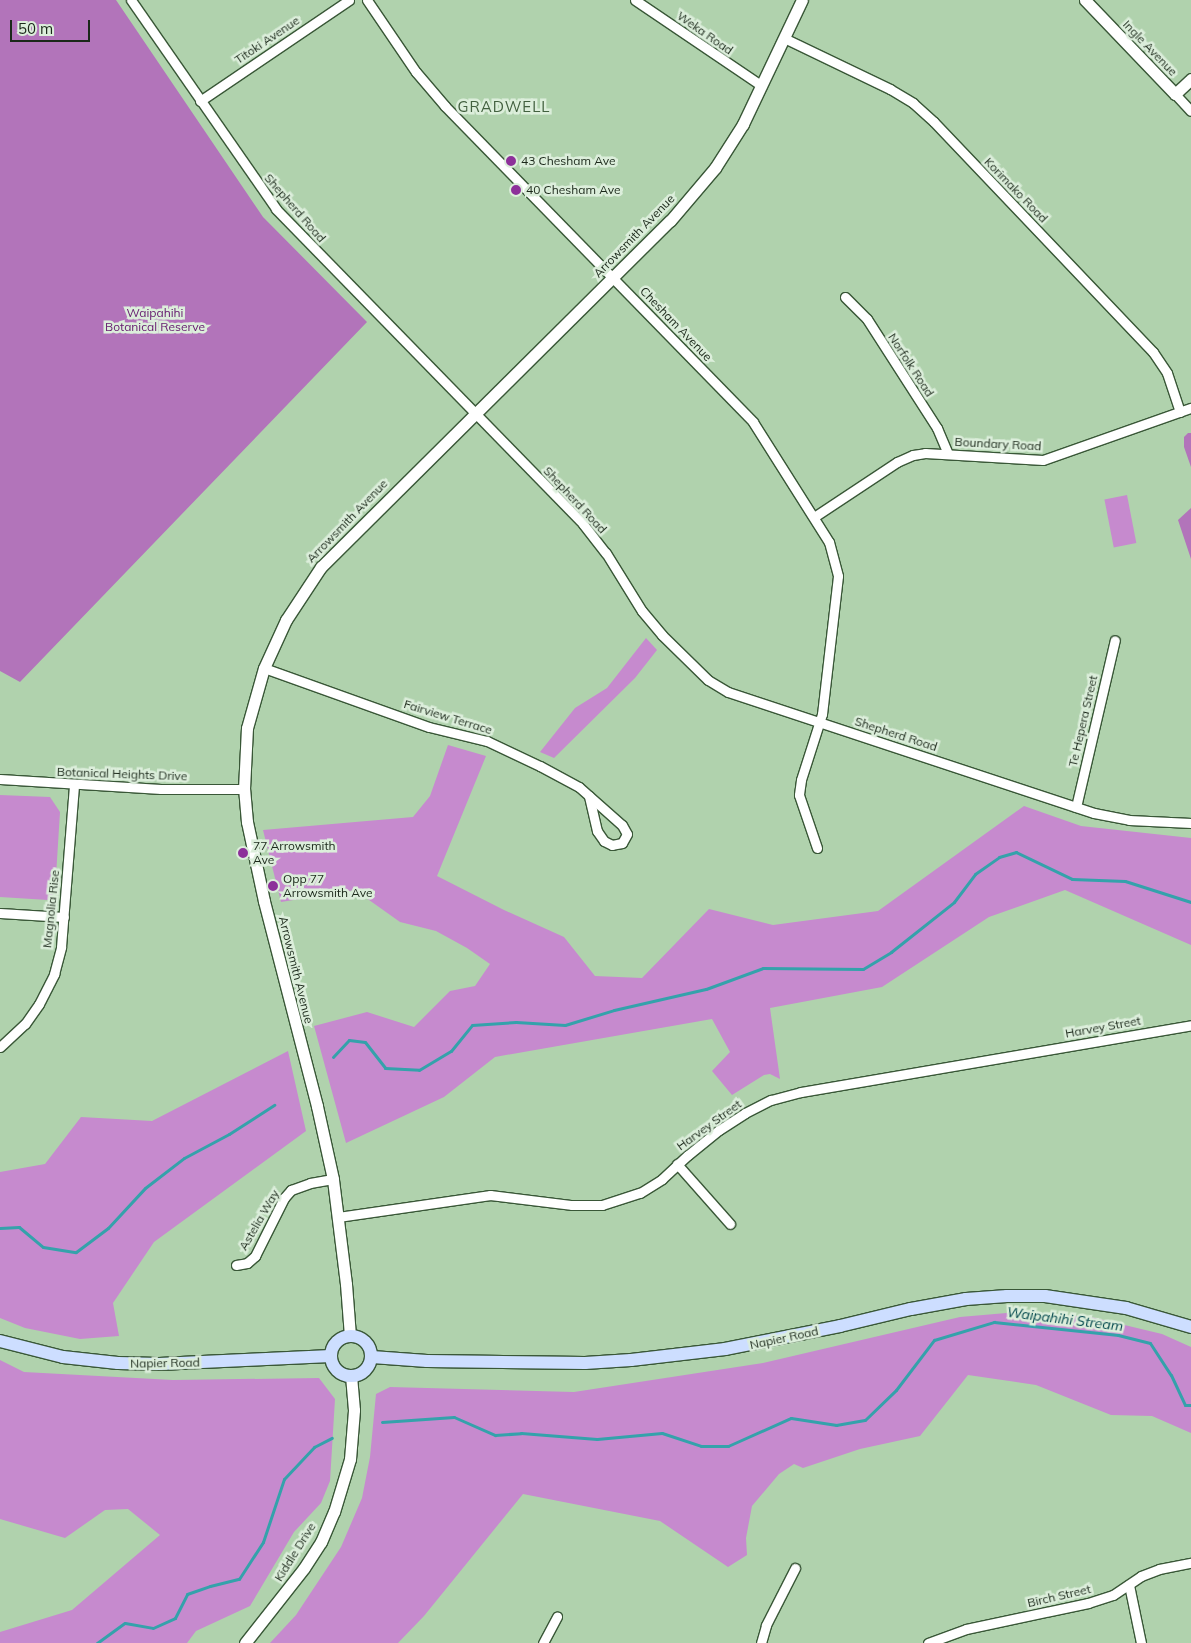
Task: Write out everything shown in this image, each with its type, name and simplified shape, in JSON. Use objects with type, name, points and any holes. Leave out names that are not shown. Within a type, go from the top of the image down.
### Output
[{"type":"main road","name":"Napier Road","points":[[372,1356],[426,1361],[585,1362],[631,1360],[725,1349],[840,1326],[910,1309],[966,1299],[1008,1296],[1046,1296],[1126,1308],[1191,1327]]},
{"type":"main road","points":[[350,1336],[363,1339],[368,1344],[372,1356],[365,1370],[351,1376],[337,1370],[331,1356],[332,1350],[339,1340],[350,1336]]},
{"type":"main road","name":"Napier Road","points":[[0,1341],[63,1357],[118,1363],[159,1364],[331,1356]]},
{"type":"street","name":"Shepherd Road","points":[[131,0],[259,187],[282,216],[584,524],[606,553],[642,611],[694,667],[728,692],[1076,808],[1111,818],[1191,823]]},
{"type":"street","name":"Titoki Avenue","points":[[200,101],[349,0]]},
{"type":"street","name":"Chesham Avenue","points":[[367,0],[416,72],[434,92],[753,422],[830,542],[838,576],[820,723],[801,780],[799,795],[817,848]]},
{"type":"street","name":"Weka Road","points":[[635,0],[762,86]]},
{"type":"street","name":"Arrowsmith Avenue","points":[[350,1336],[333,1179],[317,1106],[253,854],[247,822],[244,789],[247,728],[264,668],[286,620],[321,566],[474,412],[670,221],[715,168],[731,146],[762,86],[802,0]]},
{"type":"street","name":"Ingle Avenue","points":[[1086,0],[1175,94]]},
{"type":"street","name":"Korimako Road","points":[[784,38],[890,89],[913,103],[934,122],[1153,352],[1167,373],[1180,412]]},
{"type":"street","points":[[1191,79],[1175,94],[1191,111]]},
{"type":"street","name":"Norfolk Road","points":[[845,296],[867,319],[937,428],[948,454]]},
{"type":"street","name":"Boundary Road","points":[[814,516],[897,462],[925,453],[1043,460],[1191,408]]},
{"type":"street","name":"Te Hepera Street","points":[[1076,808],[1115,640]]},
{"type":"street","name":"Fairview Terrace","points":[[264,668],[429,727],[487,741],[578,787],[589,796],[622,825],[627,834],[622,843],[612,845],[604,840],[598,831],[589,796]]},
{"type":"street","name":"Botanical Heights Drive","points":[[0,780],[161,790],[244,789]]},
{"type":"street","name":"Magnolia Rise","points":[[0,1048],[25,1024],[39,1004],[50,982],[61,947],[74,785]]},
{"type":"street","points":[[0,912],[64,917]]},
{"type":"street","name":"Harvey Street","points":[[338,1217],[490,1195],[572,1205],[602,1205],[640,1193],[662,1179],[678,1164],[745,1113],[772,1100],[801,1092],[1191,1025]]},
{"type":"street","points":[[678,1164],[730,1224]]},
{"type":"street","name":"Astelia Way","points":[[236,1265],[247,1263],[255,1256],[284,1198],[291,1190],[310,1183],[333,1179]]},
{"type":"street","name":"Kiddle Drive","points":[[245,1643],[304,1568],[321,1542],[334,1512],[350,1459],[354,1410],[351,1376]]},
{"type":"street","name":"Birch Street","points":[[928,1643],[966,1629],[1088,1603],[1113,1595],[1141,1576],[1159,1569],[1191,1563]]},
{"type":"street","points":[[761,1643],[766,1625],[795,1568]]},
{"type":"street","points":[[1129,1585],[1141,1643]]},
{"type":"street","points":[[543,1643],[558,1617]]},
{"type":"shaded area","points":[[1127,495],[1136,543],[1114,547],[1104,499]]},
{"type":"shaded area","points":[[646,638],[657,650],[635,678],[554,758],[540,752],[575,708],[607,688]]},
{"type":"shaded area","points":[[448,745],[486,756],[437,876],[504,910],[564,937],[595,976],[642,978],[709,909],[773,925],[878,911],[1024,806],[1081,826],[1191,838],[1191,945],[1065,890],[989,917],[882,987],[770,1008],[780,1079],[770,1074],[764,1075],[732,1095],[712,1071],[730,1052],[712,1019],[495,1057],[444,1097],[346,1143],[314,1026],[367,1012],[414,1027],[450,991],[475,986],[490,964],[467,948],[436,931],[400,922],[355,890],[281,902],[263,830],[413,817],[430,796]]},
{"type":"shaded area","points":[[0,795],[50,797],[60,812],[55,892],[48,900],[0,897]]},
{"type":"shaded area","points":[[288,1051],[306,1131],[154,1242],[113,1303],[119,1336],[80,1339],[25,1328],[0,1318],[0,1172],[45,1164],[81,1117],[152,1121]]},
{"type":"shaded area","points":[[1018,1312],[1091,1317],[1162,1334],[1191,1347],[1191,1433],[1152,1416],[1111,1415],[1036,1385],[968,1375],[920,1436],[860,1449],[803,1468],[794,1464],[779,1474],[752,1506],[746,1538],[747,1555],[728,1567],[660,1521],[523,1494],[424,1616],[398,1643],[270,1643],[296,1615],[341,1547],[362,1498],[370,1457],[376,1394],[390,1387],[574,1392],[763,1363],[960,1317]]},
{"type":"shaded area","points":[[0,1360],[24,1372],[173,1380],[319,1378],[335,1399],[330,1481],[321,1503],[294,1532],[250,1606],[196,1631],[187,1643],[0,1643],[0,1632],[72,1610],[160,1535],[128,1509],[105,1510],[65,1538],[0,1519]]},
{"type":"green space","name":"Waipahihi Botanical Reserve","points":[[0,0],[116,0],[263,217],[367,322],[20,682],[0,671]]},
{"type":"green space","points":[[1191,433],[1191,467],[1184,447],[1184,437]]},
{"type":"green space","points":[[1191,508],[1191,559],[1178,520]]},
{"type":"waterway","points":[[333,1057],[349,1040],[365,1042],[385,1068],[419,1070],[451,1051],[472,1025],[516,1022],[565,1025],[614,1010],[706,989],[763,968],[863,969],[891,952],[954,902],[975,874],[999,857],[1016,852],[1072,879],[1125,881],[1191,902]]},
{"type":"waterway","points":[[0,1228],[19,1227],[43,1247],[76,1252],[108,1228],[145,1188],[184,1158],[229,1134],[274,1105]]},
{"type":"waterway","name":"Waipahihi Stream","points":[[382,1422],[454,1417],[495,1435],[521,1433],[597,1439],[662,1433],[701,1446],[728,1446],[791,1418],[836,1425],[865,1420],[896,1390],[934,1340],[994,1322],[1118,1335],[1150,1343],[1171,1375],[1185,1405],[1191,1405]]},
{"type":"waterway","name":"Waipahihi Stream","points":[[97,1643],[125,1623],[153,1628],[175,1618],[187,1594],[239,1579],[263,1542],[284,1479],[314,1447],[332,1438]]},
{"type":"place","name":"43 Chesham Ave","points":[[511,161]]},
{"type":"place","name":"40 Chesham Ave","points":[[516,190]]},
{"type":"place","name":"77 Arrowsmith Ave","points":[[243,853]]},
{"type":"place","name":"Opp 77 Arrowsmith Ave","points":[[273,886]]},
{"type":"district","name":"GRADWELL","points":[[504,107]]}]
